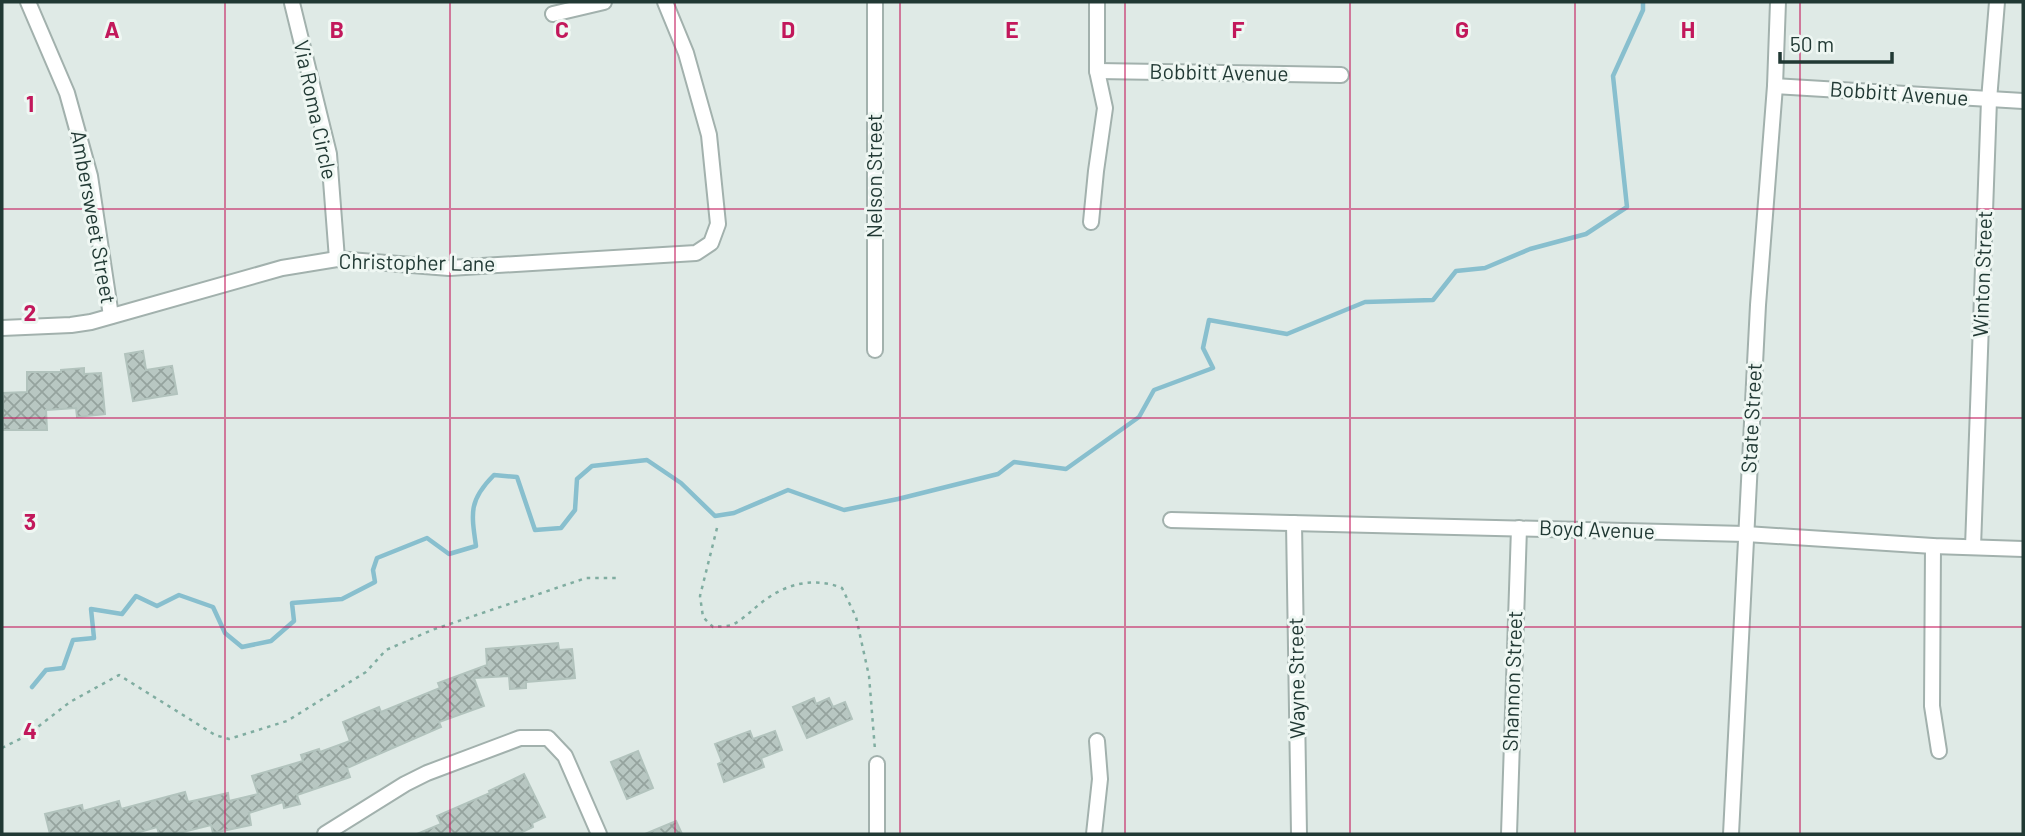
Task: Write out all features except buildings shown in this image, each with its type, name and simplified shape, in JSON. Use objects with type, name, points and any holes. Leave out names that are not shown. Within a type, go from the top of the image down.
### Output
[{"type":"street","name":"Ambersweet Street","points":[[28,2],[67,93],[90,176],[111,316]]},
{"type":"street","points":[[553,14],[604,2]]},
{"type":"street","name":"Christopher Lane","points":[[2,328],[71,325],[282,268],[337,259],[449,268],[696,253],[711,243],[718,224],[709,135],[686,53],[665,2]]},
{"type":"street","name":"Nelson Street","points":[[874,350],[875,2]]},
{"type":"street","points":[[1091,222],[1105,108],[1097,71],[1097,2]]},
{"type":"street","name":"State Street","points":[[1731,834],[1758,305],[1775,86],[1778,2]]},
{"type":"street","name":"Winton Street","points":[[1973,547],[1989,100],[1997,2]]},
{"type":"street","name":"Via Roma Circle","points":[[292,3],[329,155],[337,259]]},
{"type":"street","name":"Bobbitt Avenue","points":[[1097,71],[1341,75]]},
{"type":"street","name":"Bobbitt Avenue","points":[[1775,86],[2023,102]]},
{"type":"street","name":"Boyd Avenue","points":[[1171,520],[1746,534],[2023,549]]},
{"type":"street","name":"Wayne Street","points":[[1294,523],[1299,834]]},
{"type":"street","name":"Shannon Street","points":[[1509,834],[1519,528]]},
{"type":"street","points":[[1933,546],[1932,706],[1939,751]]},
{"type":"street","points":[[325,834],[427,773],[520,738],[548,738],[565,756],[598,834]]},
{"type":"street","points":[[1094,834],[1100,779],[1097,741]]},
{"type":"street","points":[[877,764],[877,834]]},
{"type":"path","points":[[717,528],[700,596],[703,617],[713,627],[733,625],[767,598],[788,587],[810,581],[831,583],[842,588],[856,617],[869,676],[877,764]]},
{"type":"path","points":[[2,748],[26,736],[70,702],[119,675],[215,735],[229,739],[287,721],[366,672],[386,650],[432,630],[586,578],[617,578]]},
{"type":"waterway","points":[[32,687],[46,670],[63,668],[73,640],[94,638],[91,609],[122,614],[136,596],[157,606],[179,595],[213,607],[225,633],[242,647],[271,641],[294,621],[292,603],[342,599],[375,582],[373,570],[377,558],[427,538],[449,554],[476,546],[473,524],[476,499],[494,475],[517,477],[535,530],[561,528],[575,510],[577,479],[592,466],[647,460],[681,483],[715,516],[734,513],[788,490],[844,510],[998,474],[1014,462],[1066,469],[1139,417],[1154,390],[1213,368],[1203,348],[1209,320],[1287,334],[1365,302],[1433,300],[1456,271],[1485,268],[1530,249],[1586,234],[1627,207],[1613,76],[1643,10],[1643,2]]}]
